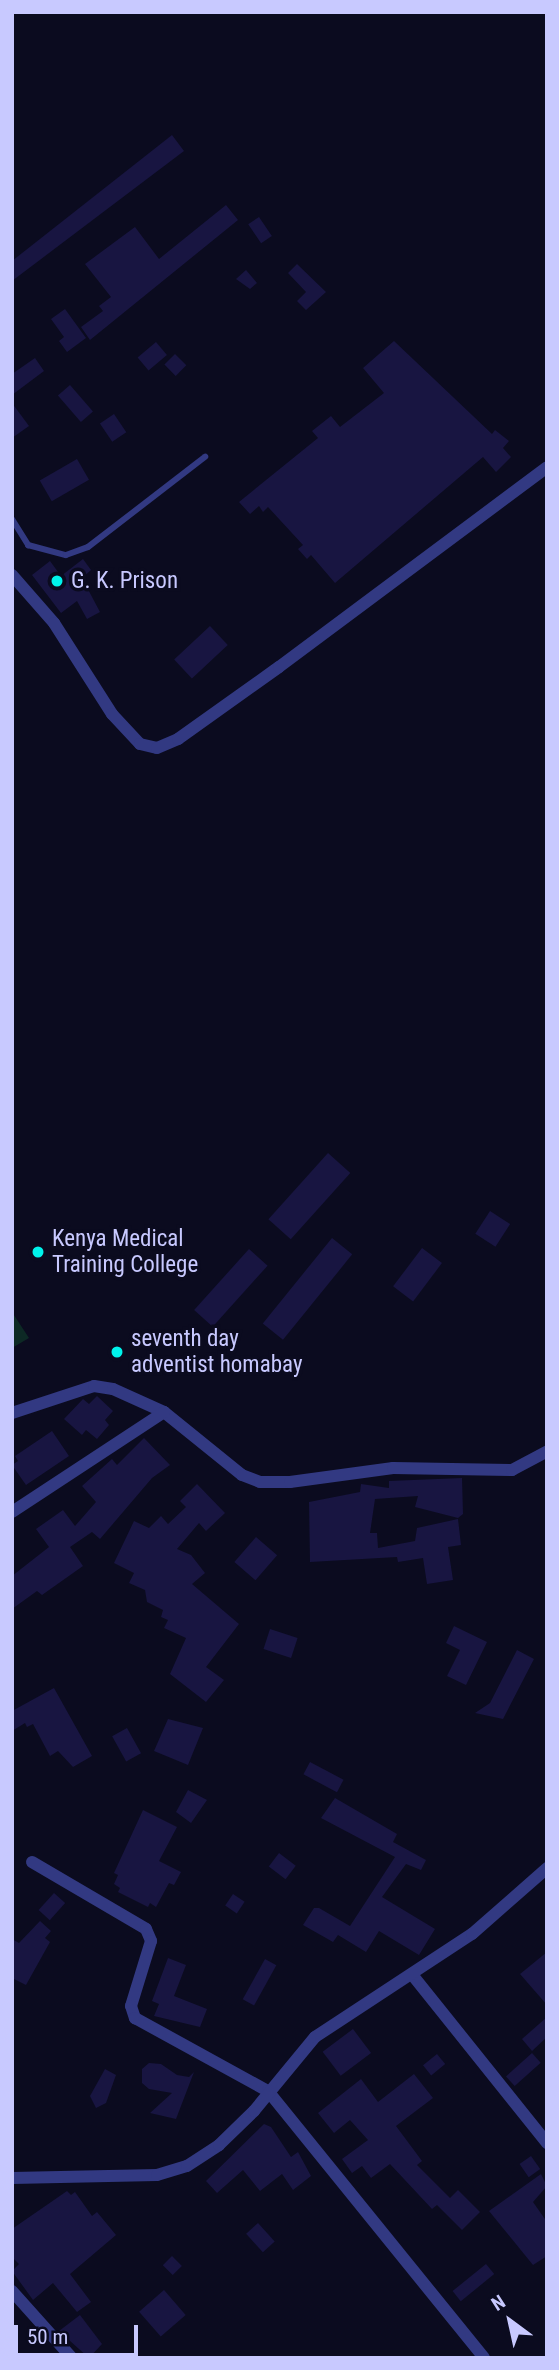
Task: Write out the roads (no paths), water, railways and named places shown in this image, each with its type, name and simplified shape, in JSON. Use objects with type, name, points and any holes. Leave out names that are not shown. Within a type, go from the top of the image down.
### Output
[{"type":"street","points":[[12,575],[54,623],[112,714],[140,744],[157,748],[178,739],[279,667],[546,469]]},
{"type":"street","points":[[12,1413],[94,1387],[113,1389],[164,1412],[242,1475],[260,1482],[290,1482],[393,1468],[512,1469],[547,1451]]},
{"type":"street","points":[[12,1512],[164,1412]]},
{"type":"street","points":[[32,1862],[146,1929],[151,1941],[131,2006],[135,2018],[268,2091],[484,2358]]},
{"type":"street","points":[[12,2178],[157,2175],[187,2166],[219,2145],[315,2037],[414,1976],[541,1883],[547,1868]]},
{"type":"street","points":[[414,1976],[547,2143]]},
{"type":"street","points":[[12,2291],[72,2358]]},
{"type":"lane","points":[[12,519],[28,545],[43,553],[66,555],[88,547],[205,457]]},
{"type":"place","name":"G. K. Prison","points":[[57,581]]},
{"type":"place","name":"Kenya Medical Training College","points":[[38,1252]]},
{"type":"place","name":"seventh day adventist homabay","points":[[117,1352]]}]
